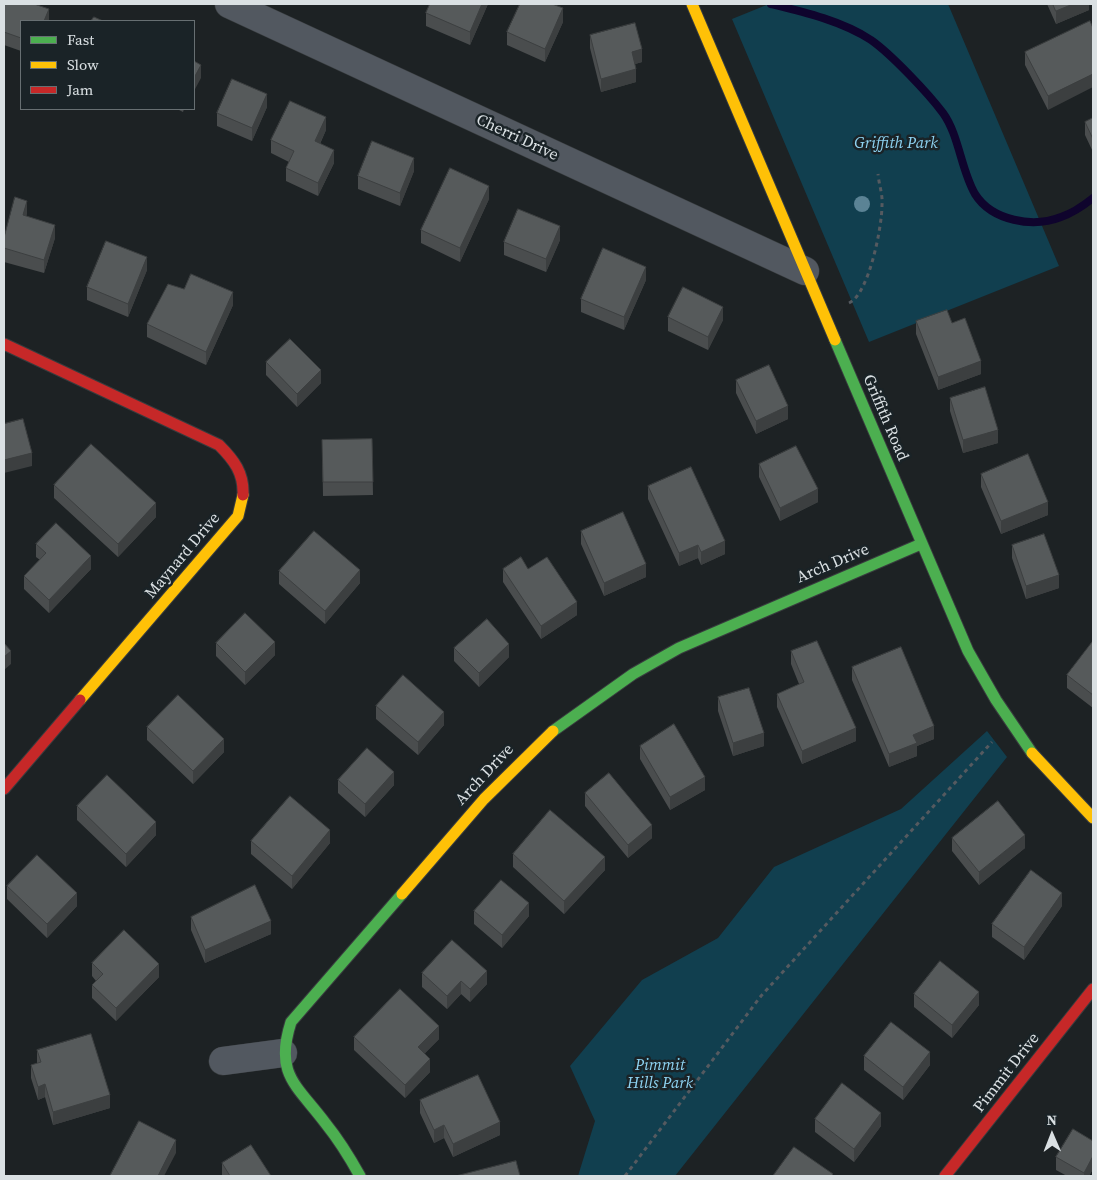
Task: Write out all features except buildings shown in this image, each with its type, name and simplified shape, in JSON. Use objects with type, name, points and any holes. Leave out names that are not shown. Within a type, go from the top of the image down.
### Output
[{"type":"street","name":"Cherri Drive","points":[[229,4],[805,271]]},
{"type":"street","name":"Griffith Road","points":[[692,4],[823,315],[968,651],[1011,723],[1052,776],[1093,818]]},
{"type":"street","name":"Maynard Drive","points":[[4,344],[219,444],[236,460],[244,480],[244,495],[238,516],[4,789]]},
{"type":"street","name":"Arch Drive","points":[[360,1176],[343,1146],[324,1121],[296,1090],[288,1076],[283,1053],[285,1037],[291,1022],[484,799],[556,728],[633,674],[679,648],[921,544]]},
{"type":"street","name":"Pimmit Drive","points":[[945,1176],[1093,989]]},
{"type":"street","points":[[223,1061],[283,1053]]},
{"type":"path","points":[[823,315],[853,301],[865,281],[876,250],[880,227],[882,198],[878,174]]},
{"type":"path","points":[[625,1176],[761,996],[1011,723]]},
{"type":"green space","name":"Griffith Park","points":[[769,4],[948,4],[1059,266],[869,342],[732,19]]},
{"type":"green space","name":"Pimmit Hills Park","points":[[987,731],[1007,757],[675,1176],[578,1176],[595,1121],[570,1066],[642,980],[718,938],[774,867],[901,809]]},
{"type":"waterway","points":[[771,4],[848,27],[871,40],[889,54],[943,113],[953,132],[970,185],[982,203],[992,211],[1014,220],[1038,222],[1065,215],[1078,209],[1093,198]]},
{"type":"traffic: fast","points":[[835,340],[968,651],[996,700],[1032,753]]},
{"type":"traffic: fast","points":[[553,731],[633,674],[679,648],[921,544]]},
{"type":"traffic: fast","points":[[360,1176],[335,1136],[291,1078],[285,1055],[286,1040],[291,1022],[402,894]]},
{"type":"traffic: slow","points":[[692,4],[835,340]]},
{"type":"traffic: slow","points":[[80,700],[238,516],[243,495]]},
{"type":"traffic: slow","points":[[402,894],[484,799],[553,731]]},
{"type":"traffic: slow","points":[[1032,753],[1093,818]]},
{"type":"traffic: jam","points":[[4,344],[219,445],[240,473],[243,495]]},
{"type":"traffic: jam","points":[[4,789],[80,700]]},
{"type":"traffic: jam","points":[[945,1176],[1093,989]]}]
